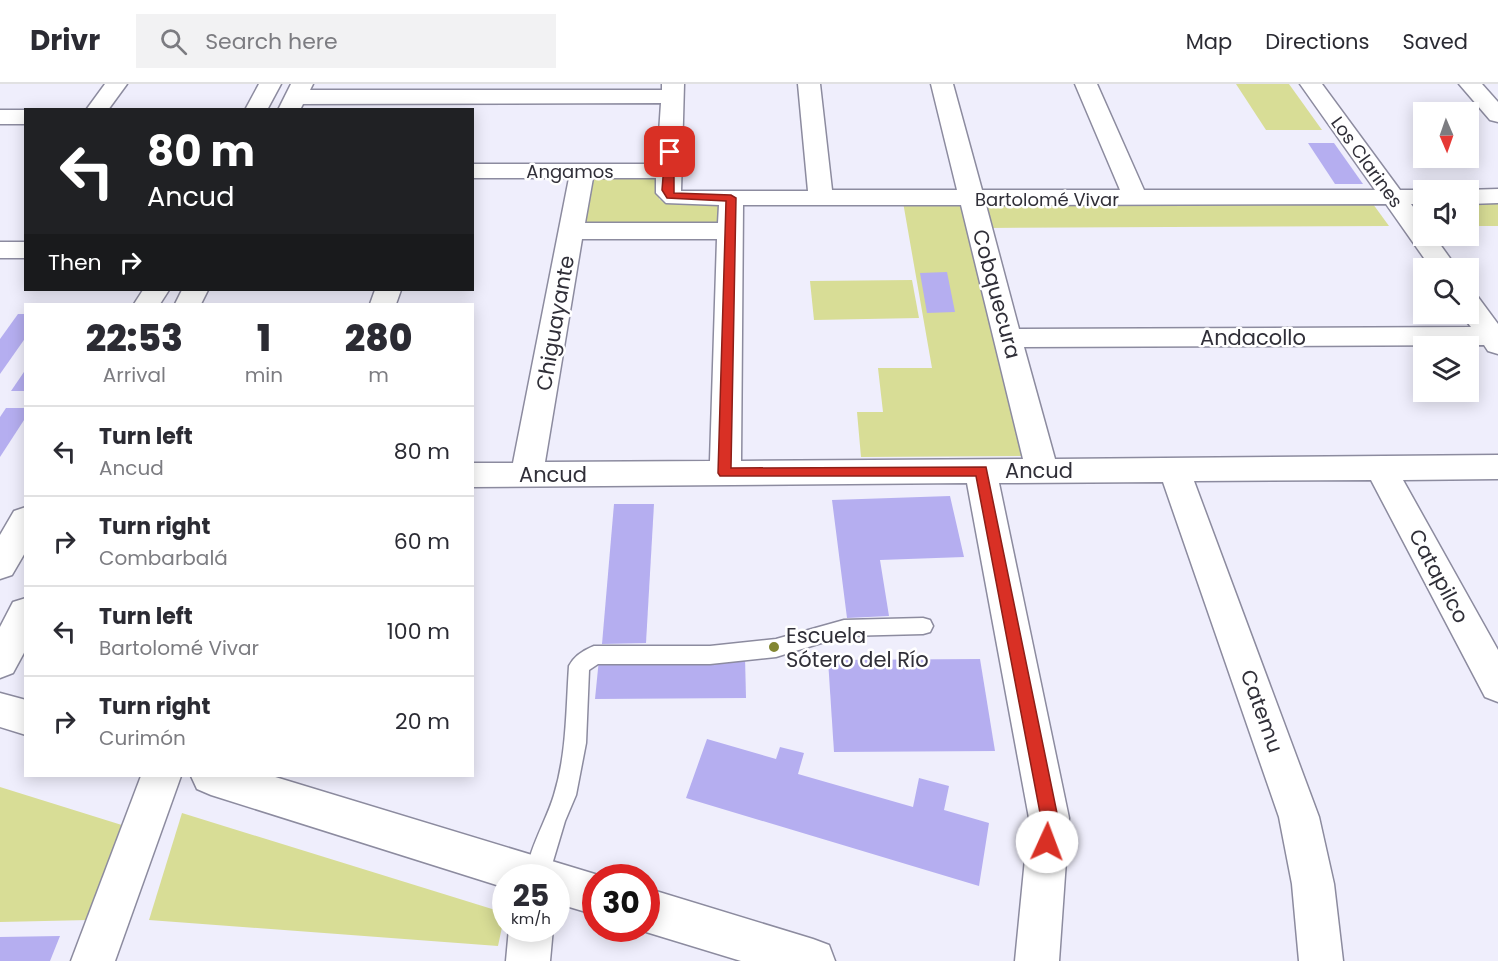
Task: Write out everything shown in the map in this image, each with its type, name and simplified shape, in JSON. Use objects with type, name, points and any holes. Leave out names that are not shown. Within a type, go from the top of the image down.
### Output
[{"type":"street","points":[[98,108],[116,84]]},
{"type":"street","points":[[257,108],[270,84]]},
{"type":"street","points":[[809,84],[821,199]]},
{"type":"street","name":"Cobquecura","points":[[942,84],[1042,470]]},
{"type":"street","points":[[1086,84],[1135,198]]},
{"type":"street","name":"Los Clarines","points":[[1311,84],[1437,258]]},
{"type":"street","points":[[1470,84],[1498,115]]},
{"type":"street","points":[[296,97],[673,90],[668,171]]},
{"type":"street","points":[[0,117],[24,117]]},
{"type":"street","name":"Angamos","points":[[474,171],[668,171]]},
{"type":"street","name":"Chiguayante","points":[[527,474],[582,171]]},
{"type":"street","name":"Bartolomé Vivar","points":[[668,171],[667,190],[671,196],[821,199],[1413,197]]},
{"type":"street","points":[[1479,197],[1498,196]]},
{"type":"street","points":[[725,473],[731,198]]},
{"type":"street","points":[[572,231],[730,231]]},
{"type":"street","points":[[0,250],[24,250]]},
{"type":"street","points":[[1479,317],[1496,339]]},
{"type":"street","name":"Andacollo","points":[[1008,339],[1496,339]]},
{"type":"street","name":"Ancud","points":[[474,475],[1498,466]]},
{"type":"street","name":"Catapilco","points":[[1380,467],[1498,685]]},
{"type":"street","name":"Catemu","points":[[1174,469],[1299,817],[1314,884],[1321,961]]},
{"type":"street","points":[[981,471],[1049,818],[1037,961]]},
{"type":"street","points":[[0,565],[24,523]]},
{"type":"street","points":[[0,662],[24,617]]},
{"type":"street","points":[[0,711],[24,717]]},
{"type":"street","points":[[93,961],[161,777]]},
{"type":"street","points":[[214,777],[497,864]]},
{"type":"street","points":[[660,914],[799,959]]},
{"type":"street","points":[[528,961],[530,942]]},
{"type":"lane","points":[[546,864],[554,821],[565,795],[575,743],[579,666],[594,655],[710,655],[776,648],[844,628],[923,626]]},
{"type":"green space","points":[[1236,84],[1289,84],[1322,130],[1266,130]]},
{"type":"green space","points":[[585,175],[662,175],[659,199],[667,203],[723,203],[723,227],[576,227]]},
{"type":"green space","points":[[903,202],[971,202],[1035,456],[861,457],[857,412],[883,412],[878,368],[932,368]]},
{"type":"green space","points":[[1479,203],[1498,203],[1498,226],[1479,226]]},
{"type":"green space","points":[[1373,204],[1389,226],[986,228],[980,206]]},
{"type":"green space","points":[[912,280],[919,318],[814,320],[810,281]]},
{"type":"green space","points":[[0,787],[125,826],[89,920],[0,922]]},
{"type":"green space","points":[[182,813],[492,909],[492,942],[499,942],[498,946],[149,920]]},
{"type":"building","points":[[1308,143],[1334,143],[1363,184],[1335,184]]},
{"type":"building","points":[[947,272],[955,312],[927,313],[920,273]]},
{"type":"building","points":[[18,314],[24,314],[24,340],[0,374],[0,339]]},
{"type":"building","points":[[24,372],[24,391],[11,391]]},
{"type":"building","points":[[6,408],[24,408],[24,420],[0,457],[0,417]]},
{"type":"building","points":[[950,496],[964,557],[880,560],[889,616],[847,618],[832,500]]},
{"type":"building","points":[[614,504],[654,504],[646,643],[602,644]]},
{"type":"building","points":[[745,657],[746,698],[595,699],[599,659]]},
{"type":"building","points":[[980,659],[995,751],[834,752],[828,660]]},
{"type":"building","points":[[707,739],[776,759],[780,747],[804,753],[798,774],[913,807],[919,778],[949,786],[944,810],[989,823],[979,886],[686,798]]},
{"type":"building","points":[[60,936],[50,961],[0,961],[0,937]]},
{"type":"place","name":"Escuela Sótero del Río","points":[[774,647]]},
{"type":"route","points":[[670,152],[668,194],[675,198],[731,198],[725,473],[981,471],[1049,818],[1047,842]]}]
